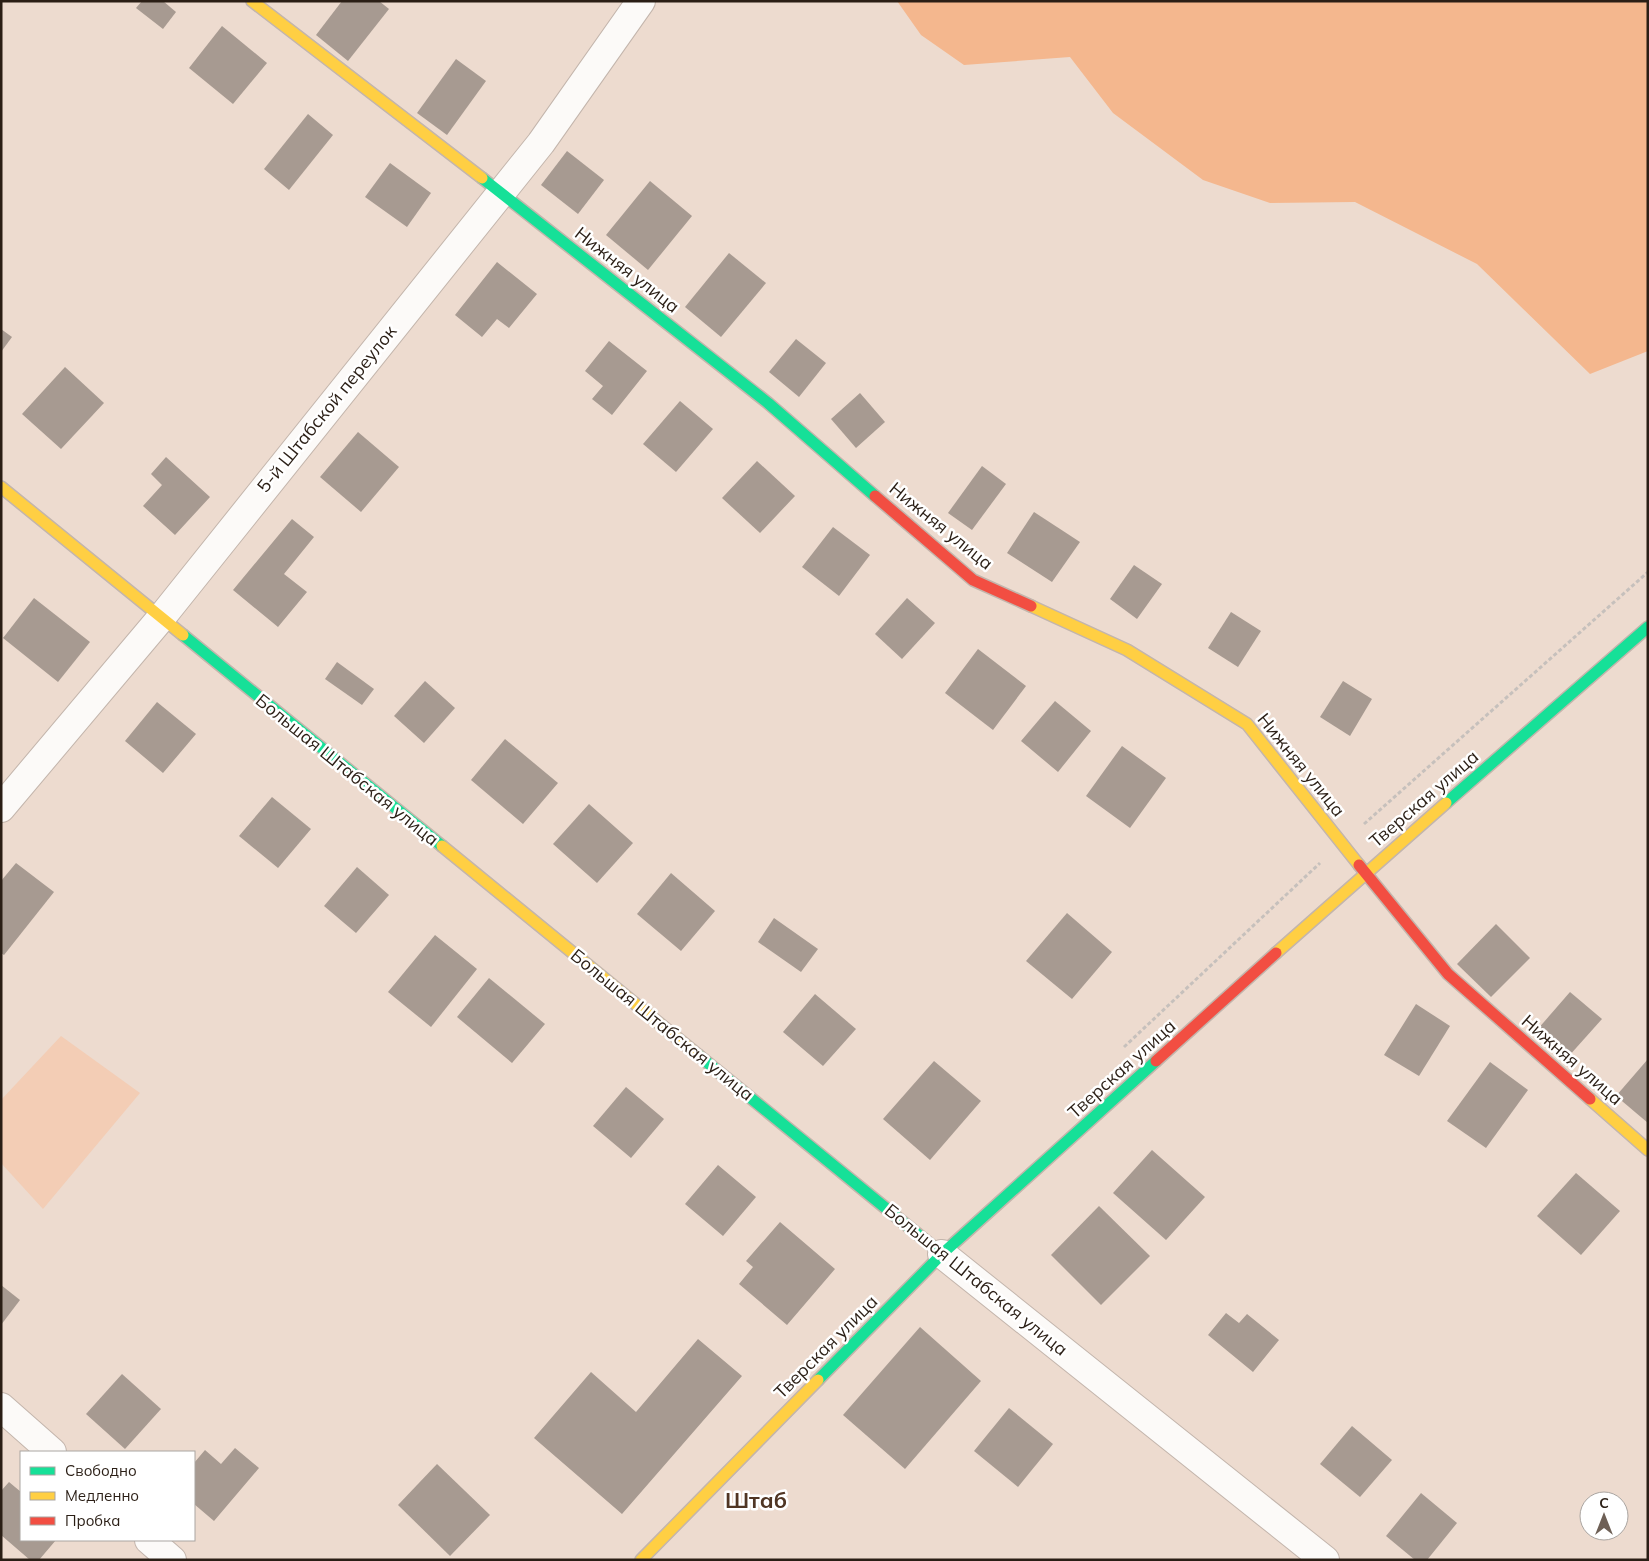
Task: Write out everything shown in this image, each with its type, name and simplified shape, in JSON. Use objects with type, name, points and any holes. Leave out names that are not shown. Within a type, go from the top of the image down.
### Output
[{"type":"main road","name":"Нижняя улица","points":[[252,1],[501,192],[768,403],[974,580],[1126,650],[1247,724],[1448,974],[1648,1150]]},
{"type":"main road","name":"Большая Штабская улица","points":[[1,487],[942,1254]]},
{"type":"main road","name":"Тверская улица","points":[[641,1560],[942,1254],[1365,873],[1648,627]]},
{"type":"street","name":"5-й Штабской переулок","points":[[1,808],[161,618],[541,143],[641,1]]},
{"type":"street","name":"Большая Штабская улица","points":[[942,1254],[1325,1560]]},
{"type":"street","points":[[1,1407],[51,1451]]},
{"type":"street","points":[[150,1541],[172,1560]]},
{"type":"path","points":[[1117,1053],[1342,844],[1648,572]]},
{"type":"shaded area","points":[[897,1],[1648,1],[1648,351],[1590,374],[1477,264],[1355,202],[1270,203],[1203,180],[1113,113],[1070,57],[964,65],[921,35]]},
{"type":"shaded area","points":[[61,1036],[140,1093],[43,1209],[1,1163],[1,1100]]},
{"type":"building","points":[[142,1],[163,1],[176,12],[163,29],[136,8]]},
{"type":"building","points":[[342,1],[379,1],[389,9],[348,61],[316,35]]},
{"type":"building","points":[[222,26],[267,63],[233,104],[189,68]]},
{"type":"building","points":[[456,59],[486,81],[447,135],[417,113]]},
{"type":"building","points":[[308,114],[333,135],[289,190],[264,169]]},
{"type":"building","points":[[567,151],[604,180],[578,214],[541,185]]},
{"type":"building","points":[[390,163],[431,193],[407,227],[365,197]]},
{"type":"building","points":[[650,181],[692,216],[648,270],[606,235]]},
{"type":"building","points":[[729,253],[766,283],[721,337],[685,307]]},
{"type":"building","points":[[497,262],[537,294],[509,328],[497,319],[482,337],[455,315]]},
{"type":"building","points":[[1,329],[12,337],[1,352]]},
{"type":"building","points":[[796,339],[826,363],[799,397],[769,372]]},
{"type":"building","points":[[609,341],[647,371],[612,415],[592,399],[603,386],[585,371]]},
{"type":"building","points":[[65,367],[104,403],[61,449],[22,414]]},
{"type":"building","points":[[860,393],[885,422],[856,448],[831,419]]},
{"type":"building","points":[[680,401],[713,429],[676,472],[643,444]]},
{"type":"building","points":[[358,432],[399,467],[361,512],[320,477]]},
{"type":"building","points":[[166,457],[210,497],[175,535],[143,506],[162,485],[151,474]]},
{"type":"building","points":[[757,461],[795,496],[760,533],[722,498]]},
{"type":"building","points":[[982,466],[1006,484],[972,530],[948,513]]},
{"type":"building","points":[[1034,512],[1080,542],[1052,582],[1007,553]]},
{"type":"building","points":[[292,519],[314,537],[284,574],[307,592],[278,627],[233,590]]},
{"type":"building","points":[[833,527],[870,555],[839,596],[802,567]]},
{"type":"building","points":[[1134,565],[1162,584],[1137,619],[1110,599]]},
{"type":"building","points":[[34,598],[90,642],[58,682],[3,638]]},
{"type":"building","points":[[907,598],[935,623],[902,659],[875,634]]},
{"type":"building","points":[[1231,612],[1261,631],[1238,667],[1208,648]]},
{"type":"building","points":[[978,649],[1026,686],[993,730],[945,693]]},
{"type":"building","points":[[337,662],[374,689],[362,705],[325,679]]},
{"type":"building","points":[[425,681],[455,708],[424,743],[394,716]]},
{"type":"building","points":[[1343,681],[1372,699],[1350,736],[1320,717]]},
{"type":"building","points":[[1055,701],[1091,731],[1058,772],[1021,741]]},
{"type":"building","points":[[157,702],[196,734],[163,773],[125,741]]},
{"type":"building","points":[[505,739],[558,783],[523,824],[471,780]]},
{"type":"building","points":[[1122,746],[1166,778],[1130,828],[1086,796]]},
{"type":"building","points":[[272,797],[311,829],[278,868],[239,836]]},
{"type":"building","points":[[589,804],[633,843],[597,883],[553,844]]},
{"type":"building","points":[[16,863],[54,892],[4,955],[1,953],[1,881]]},
{"type":"building","points":[[357,867],[389,895],[356,933],[324,906]]},
{"type":"building","points":[[671,873],[715,911],[681,951],[637,914]]},
{"type":"building","points":[[1067,913],[1112,952],[1072,999],[1026,961]]},
{"type":"building","points":[[774,918],[818,949],[801,972],[758,942]]},
{"type":"building","points":[[1496,924],[1530,958],[1491,997],[1457,964]]},
{"type":"building","points":[[435,935],[477,969],[431,1027],[388,992]]},
{"type":"building","points":[[489,978],[545,1024],[512,1063],[457,1017]]},
{"type":"building","points":[[1570,992],[1602,1019],[1568,1057],[1537,1030]]},
{"type":"building","points":[[815,994],[856,1029],[823,1066],[783,1032]]},
{"type":"building","points":[[1416,1004],[1450,1026],[1419,1076],[1384,1055]]},
{"type":"building","points":[[1648,1059],[1648,1123],[1616,1096]]},
{"type":"building","points":[[934,1061],[981,1101],[930,1160],[883,1119]]},
{"type":"building","points":[[1490,1062],[1528,1090],[1486,1148],[1447,1121]]},
{"type":"building","points":[[626,1087],[664,1119],[631,1158],[593,1126]]},
{"type":"building","points":[[1152,1150],[1205,1197],[1166,1240],[1113,1193]]},
{"type":"building","points":[[718,1165],[756,1197],[723,1236],[685,1204]]},
{"type":"building","points":[[1576,1173],[1620,1211],[1581,1255],[1537,1216]]},
{"type":"building","points":[[1099,1206],[1150,1256],[1101,1305],[1051,1255]]},
{"type":"building","points":[[780,1222],[835,1269],[787,1325],[739,1284],[753,1267],[746,1261]]},
{"type":"building","points":[[1,1285],[20,1300],[1,1325]]},
{"type":"building","points":[[1226,1313],[1239,1323],[1247,1314],[1279,1340],[1253,1372],[1208,1335]]},
{"type":"building","points":[[920,1327],[981,1381],[905,1469],[843,1415]]},
{"type":"building","points":[[698,1339],[742,1376],[622,1514],[534,1438],[591,1372],[636,1412]]},
{"type":"building","points":[[122,1374],[161,1409],[125,1449],[86,1414]]},
{"type":"building","points":[[1009,1408],[1053,1444],[1018,1487],[974,1451]]},
{"type":"building","points":[[1352,1426],[1392,1460],[1360,1497],[1320,1464]]},
{"type":"building","points":[[235,1448],[259,1468],[214,1521],[195,1505],[195,1462],[205,1450],[221,1464]]},
{"type":"building","points":[[437,1464],[490,1515],[450,1556],[398,1505]]},
{"type":"building","points":[[9,1482],[20,1491],[20,1541],[55,1541],[39,1560],[30,1560],[1,1535],[1,1491]]},
{"type":"building","points":[[1421,1493],[1457,1523],[1427,1560],[1415,1560],[1386,1536]]},
{"type":"traffic: fast","points":[[482,178],[768,403],[875,496]]},
{"type":"traffic: fast","points":[[1446,803],[1648,627]]},
{"type":"traffic: fast","points":[[183,635],[442,846]]},
{"type":"traffic: fast","points":[[698,1055],[942,1254]]},
{"type":"traffic: fast","points":[[818,1380],[942,1254],[1156,1061]]},
{"type":"traffic: slow","points":[[252,1],[482,178]]},
{"type":"traffic: slow","points":[[1,487],[183,635]]},
{"type":"traffic: slow","points":[[1031,606],[1127,650],[1247,724],[1359,865]]},
{"type":"traffic: slow","points":[[1276,953],[1446,803]]},
{"type":"traffic: slow","points":[[442,846],[698,1055]]},
{"type":"traffic: slow","points":[[1590,1099],[1648,1150]]},
{"type":"traffic: slow","points":[[641,1560],[818,1380]]},
{"type":"traffic: jam","points":[[875,496],[973,580],[1031,606]]},
{"type":"traffic: jam","points":[[1359,865],[1448,974],[1590,1099]]},
{"type":"traffic: jam","points":[[1156,1061],[1276,953]]},
{"type":"district","name":"Штаб","points":[[756,1500]]}]
